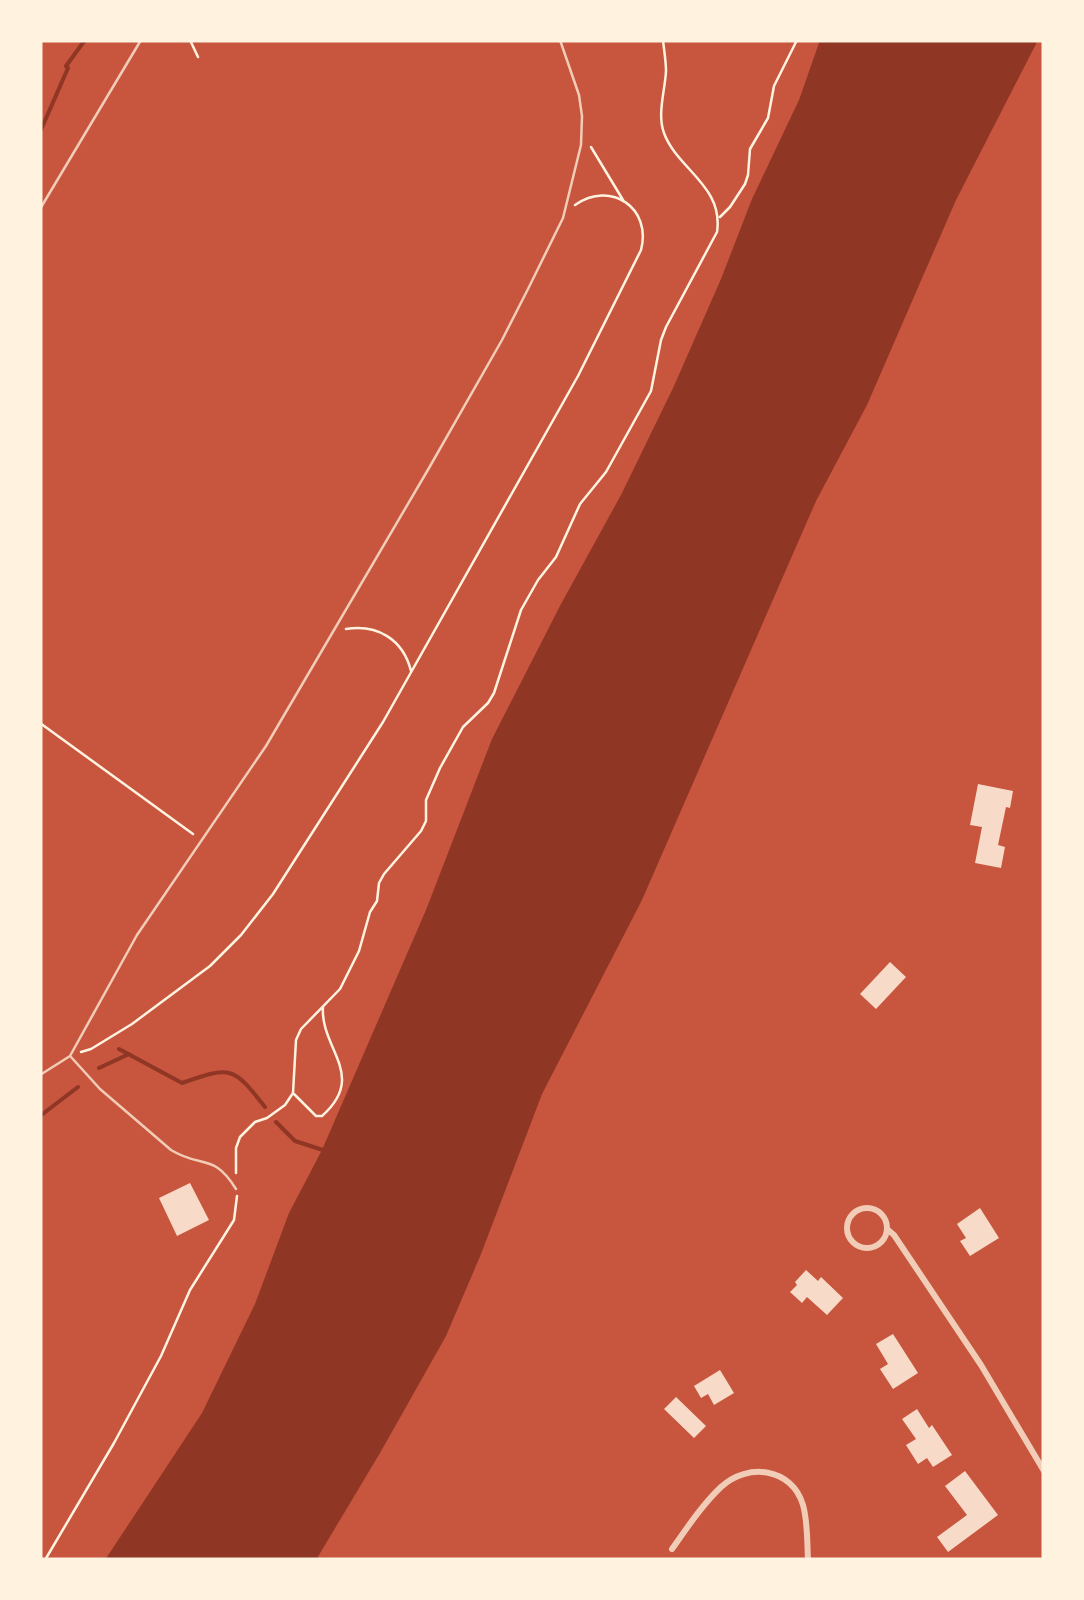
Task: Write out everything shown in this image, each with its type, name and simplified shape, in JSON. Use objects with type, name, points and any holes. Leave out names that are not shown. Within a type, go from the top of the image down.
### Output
[{"type":"street","points":[[887,1229],[877,1245],[865,1247],[850,1237],[848,1224],[860,1209],[873,1208],[883,1216],[887,1229],[981,1364],[1044,1471]]},
{"type":"street","points":[[672,1548],[720,1488],[752,1472],[770,1472],[787,1480],[800,1496],[808,1560]]},
{"type":"lane","points":[[40,210],[141,40]]},
{"type":"lane","points":[[40,1074],[70,1056],[138,935],[266,746],[502,340],[562,218],[577,168],[582,129],[578,95],[560,40]]},
{"type":"lane","points":[[70,1056],[100,1090],[170,1150],[214,1164],[226,1173],[236,1190]]},
{"type":"path","points":[[190,40],[198,57]]},
{"type":"path","points":[[45,1560],[114,1442],[190,1290],[234,1220],[236,1148],[240,1137],[255,1122],[285,1105],[293,1093],[296,1040],[308,1019],[340,989],[359,951],[377,901],[379,883],[421,831],[426,821],[426,800],[440,768],[463,727],[494,693],[521,610],[556,556],[580,504],[606,472],[651,392],[661,340],[717,232],[719,218],[702,183],[663,130],[663,40]]},
{"type":"path","points":[[719,218],[745,184],[750,149],[768,118],[774,86],[797,40]]},
{"type":"path","points":[[70,1056],[91,1049],[132,1024],[210,966],[241,935],[272,894],[383,722],[578,376],[643,241],[637,214],[624,201],[582,129]]},
{"type":"path","points":[[562,218],[592,196],[624,201]]},
{"type":"path","points":[[333,634],[358,627],[384,633],[405,654],[412,672]]},
{"type":"path","points":[[40,724],[202,840]]},
{"type":"path","points":[[293,1093],[316,1116],[322,1116],[340,1090],[343,1075],[322,1021],[323,1006]]},
{"type":"shaded area","points":[[820,40],[1038,40],[956,200],[867,405],[816,501],[642,900],[542,1094],[446,1336],[316,1560],[105,1560],[202,1413],[255,1304],[289,1213],[322,1150],[426,910],[492,739],[674,386],[752,199],[799,100]]},
{"type":"building","points":[[978,784],[1013,791],[998,845],[1005,847],[1001,868],[975,863],[982,827],[970,825]]},
{"type":"building","points":[[890,962],[906,977],[876,1009],[860,994]]},
{"type":"building","points":[[190,1183],[209,1220],[177,1236],[159,1198]]},
{"type":"building","points":[[980,1208],[999,1238],[970,1256],[960,1241],[966,1238],[957,1224]]},
{"type":"building","points":[[806,1270],[818,1281],[821,1277],[843,1298],[827,1315],[807,1297],[802,1303],[790,1292]]},
{"type":"building","points":[[893,1334],[918,1373],[893,1389],[880,1369],[888,1364],[876,1344]]},
{"type":"building","points":[[720,1370],[734,1393],[714,1405],[708,1394],[701,1398],[694,1386]]},
{"type":"building","points":[[676,1397],[706,1426],[694,1438],[664,1409]]},
{"type":"building","points":[[917,1409],[952,1455],[933,1467],[927,1458],[918,1464],[906,1445],[916,1439],[902,1419]]},
{"type":"building","points":[[965,1471],[998,1515],[948,1552],[937,1537],[967,1515],[945,1486]]},
{"type":"waterway","points":[[40,132],[66,66],[85,40]]},
{"type":"waterway","points":[[119,1049],[182,1083],[230,1073],[265,1107]]},
{"type":"waterway","points":[[99,1068],[129,1054]]},
{"type":"waterway","points":[[40,1116],[78,1087]]},
{"type":"waterway","points":[[276,1122],[295,1141],[323,1150]]}]
